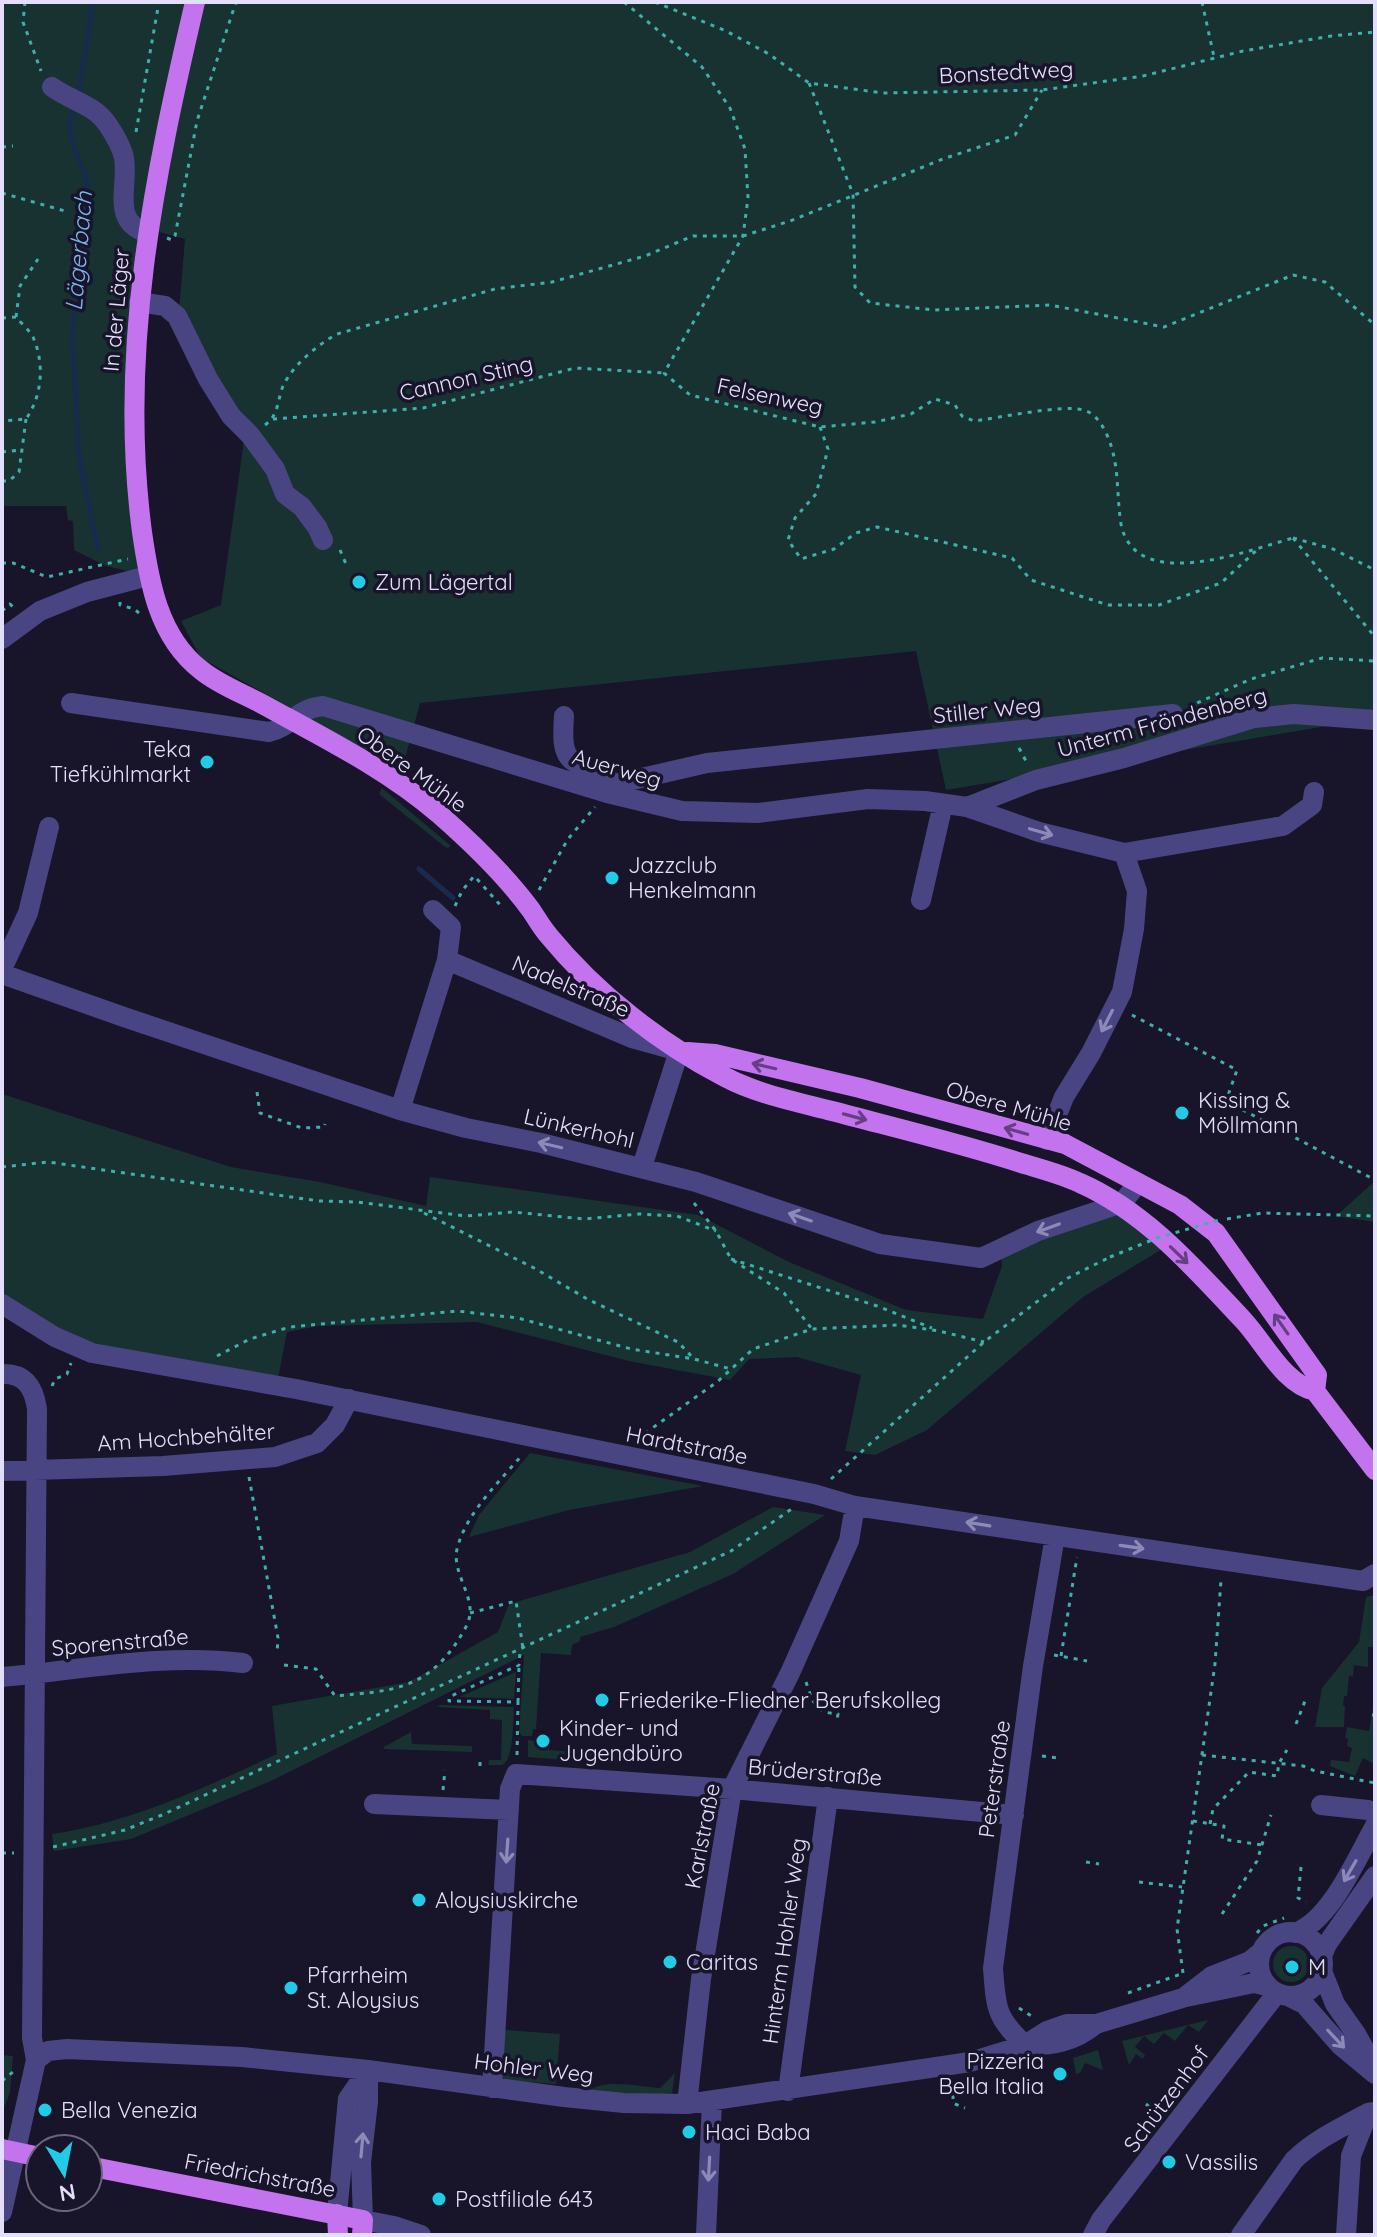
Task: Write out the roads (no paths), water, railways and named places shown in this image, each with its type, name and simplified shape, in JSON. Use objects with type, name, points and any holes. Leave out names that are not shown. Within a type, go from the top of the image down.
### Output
[{"type":"main road","name":"In der Läger","points":[[164,622],[148,576],[136,489],[133,436],[139,302],[163,141],[195,2]]},
{"type":"main road","name":"Obere Mühle","points":[[164,622],[178,646],[201,670],[382,772],[438,813],[495,869],[529,907],[549,936],[591,979],[636,1019],[679,1051],[731,1080],[770,1094],[1001,1156],[1076,1181],[1122,1203],[1210,1285],[1300,1388],[1315,1391],[1375,1470]]},
{"type":"main road","name":"Obere Mühle","points":[[679,1051],[715,1054],[860,1088],[1065,1144],[1180,1205],[1216,1233],[1317,1375],[1315,1391]]},
{"type":"main road","name":"Friedrichstraße","points":[[104,2169],[337,2214],[362,2228]]},
{"type":"main road","points":[[337,2214],[338,2235]]},
{"type":"street","points":[[68,96],[96,111],[107,123],[124,157],[124,214],[135,229],[147,233]]},
{"type":"street","points":[[139,302],[165,306],[177,316],[208,379],[231,416],[250,435],[275,469],[285,494],[302,507],[323,540]]},
{"type":"street","points":[[2,639],[40,611],[87,592],[148,576]]},
{"type":"street","name":"Auerweg","points":[[71,703],[269,732],[280,730],[307,708],[323,706],[682,811],[758,813],[868,799],[925,801],[967,807],[1039,832],[1124,853]]},
{"type":"street","name":"Stiller Weg","points":[[605,788],[707,763],[1173,714]]},
{"type":"street","name":"Unterm Fröndenberg","points":[[967,807],[1036,780],[1124,758],[1254,718],[1294,714],[1375,720]]},
{"type":"street","points":[[564,716],[563,743],[567,756],[578,765],[606,774],[605,788]]},
{"type":"street","points":[[1047,1140],[1064,1097],[1122,992],[1137,891],[1124,853],[1283,826],[1312,805],[1314,792]]},
{"type":"street","points":[[921,900],[943,804]]},
{"type":"street","points":[[2,971],[28,913],[49,827]]},
{"type":"street","points":[[400,1110],[447,960],[451,927],[433,910]]},
{"type":"street","name":"Nadelstraße","points":[[447,960],[632,1038],[679,1051]]},
{"type":"street","name":"Lünkerhohl","points":[[2,971],[121,1016],[400,1110],[696,1182],[880,1244],[981,1258],[1038,1231],[1122,1203]]},
{"type":"street","points":[[642,1167],[679,1051]]},
{"type":"street","points":[[1122,1203],[1138,1183]]},
{"type":"street","name":"Hardtstraße","points":[[2,1304],[76,1348],[118,1359],[349,1399],[814,1494],[855,1506],[1363,1581],[1375,1574]]},
{"type":"street","points":[[2,1374],[11,1374],[28,1382],[35,1394],[37,1470],[32,1851],[32,2038],[36,2060],[9,2151],[2,2212]]},
{"type":"street","name":"Am Hochbehälter","points":[[2,1471],[163,1466],[275,1457],[317,1443],[335,1425],[349,1399]]},
{"type":"street","name":"Karlstraße","points":[[687,2104],[701,1979],[732,1789],[790,1673],[849,1541],[855,1506]]},
{"type":"street","name":"Peterstraße","points":[[1005,2027],[995,2002],[993,1968],[1033,1666],[1055,1536]]},
{"type":"street","name":"Sporenstraße","points":[[2,1677],[122,1663],[212,1659],[243,1663]]},
{"type":"street","name":"Brüderstraße","points":[[509,1810],[510,1789],[516,1774],[732,1789],[1014,1815]]},
{"type":"street","name":"Hinterm Hohler Weg","points":[[788,2091],[828,1797]]},
{"type":"street","points":[[374,1804],[509,1810],[492,2088]]},
{"type":"street","points":[[1321,1805],[1368,1810],[1375,1814]]},
{"type":"street","points":[[1375,1826],[1323,1914],[1309,1928],[1292,1925],[1258,1944],[1260,1972],[1277,1991],[1304,2004],[1340,2045],[1375,2068]]},
{"type":"street","points":[[1277,1991],[1309,1991],[1318,1981],[1327,1944],[1375,1876]]},
{"type":"street","points":[[1292,1925],[1314,1941],[1322,1963],[1325,1986],[1375,2068]]},
{"type":"street","name":"Hohler Weg","points":[[1186,1997],[1212,1976],[1250,1961],[1258,1944]]},
{"type":"street","name":"Hohler Weg","points":[[36,2060],[48,2051],[67,2049],[215,2055],[368,2070],[624,2103],[687,2104],[991,2058],[1067,2024],[1096,2024],[1186,1997],[1254,1983],[1277,1991]]},
{"type":"street","name":"Schützenhof","points":[[1093,2235],[1101,2220],[1277,1991]]},
{"type":"street","points":[[1005,2027],[1025,2045]]},
{"type":"street","points":[[991,2058],[1003,2038],[1005,2027]]},
{"type":"street","points":[[337,2214],[348,2099],[368,2070]]},
{"type":"street","points":[[362,2228],[361,2162],[368,2102],[368,2070]]},
{"type":"street","points":[[706,2235],[712,2102]]},
{"type":"street","points":[[1241,2235],[1294,2160],[1325,2135],[1372,2112]]},
{"type":"street","points":[[1346,2235],[1351,2156],[1372,2112]]},
{"type":"street","name":"Friedrichstraße","points":[[362,2228],[394,2226],[421,2235]]},
{"type":"waterway","name":"Lägerbach","points":[[78,96],[93,2]]},
{"type":"waterway","name":"Lägerbach","points":[[75,105],[70,124],[71,140],[85,173],[88,193],[72,265],[76,292],[72,336],[79,456],[98,550]]},
{"type":"waterway","name":"Lägerbach","points":[[419,869],[453,898]]},
{"type":"place","name":"Zum Lägertal","points":[[359,582]]},
{"type":"place","name":"Teka Tiefkühlmarkt","points":[[207,762]]},
{"type":"place","name":"Jazzclub Henkelmann","points":[[612,878]]},
{"type":"place","name":"Kissing & Möllmann","points":[[1182,1113]]},
{"type":"place","name":"Friederike-Fliedner Berufskolleg","points":[[602,1700]]},
{"type":"place","name":"Kinder- und Jugendbüro","points":[[543,1741]]},
{"type":"place","name":"Aloysiuskirche","points":[[419,1900]]},
{"type":"place","name":"Caritas","points":[[670,1962]]},
{"type":"place","name":"M","points":[[1292,1967]]},
{"type":"place","name":"Pfarrheim St. Aloysius","points":[[291,1988]]},
{"type":"place","name":"Pizzeria Bella Italia","points":[[1060,2074]]},
{"type":"place","name":"Bella Venezia","points":[[45,2110]]},
{"type":"place","name":"Haci Baba","points":[[689,2132]]},
{"type":"place","name":"Vassilis","points":[[1169,2162]]},
{"type":"place","name":"Postfiliale 643","points":[[439,2199]]}]
